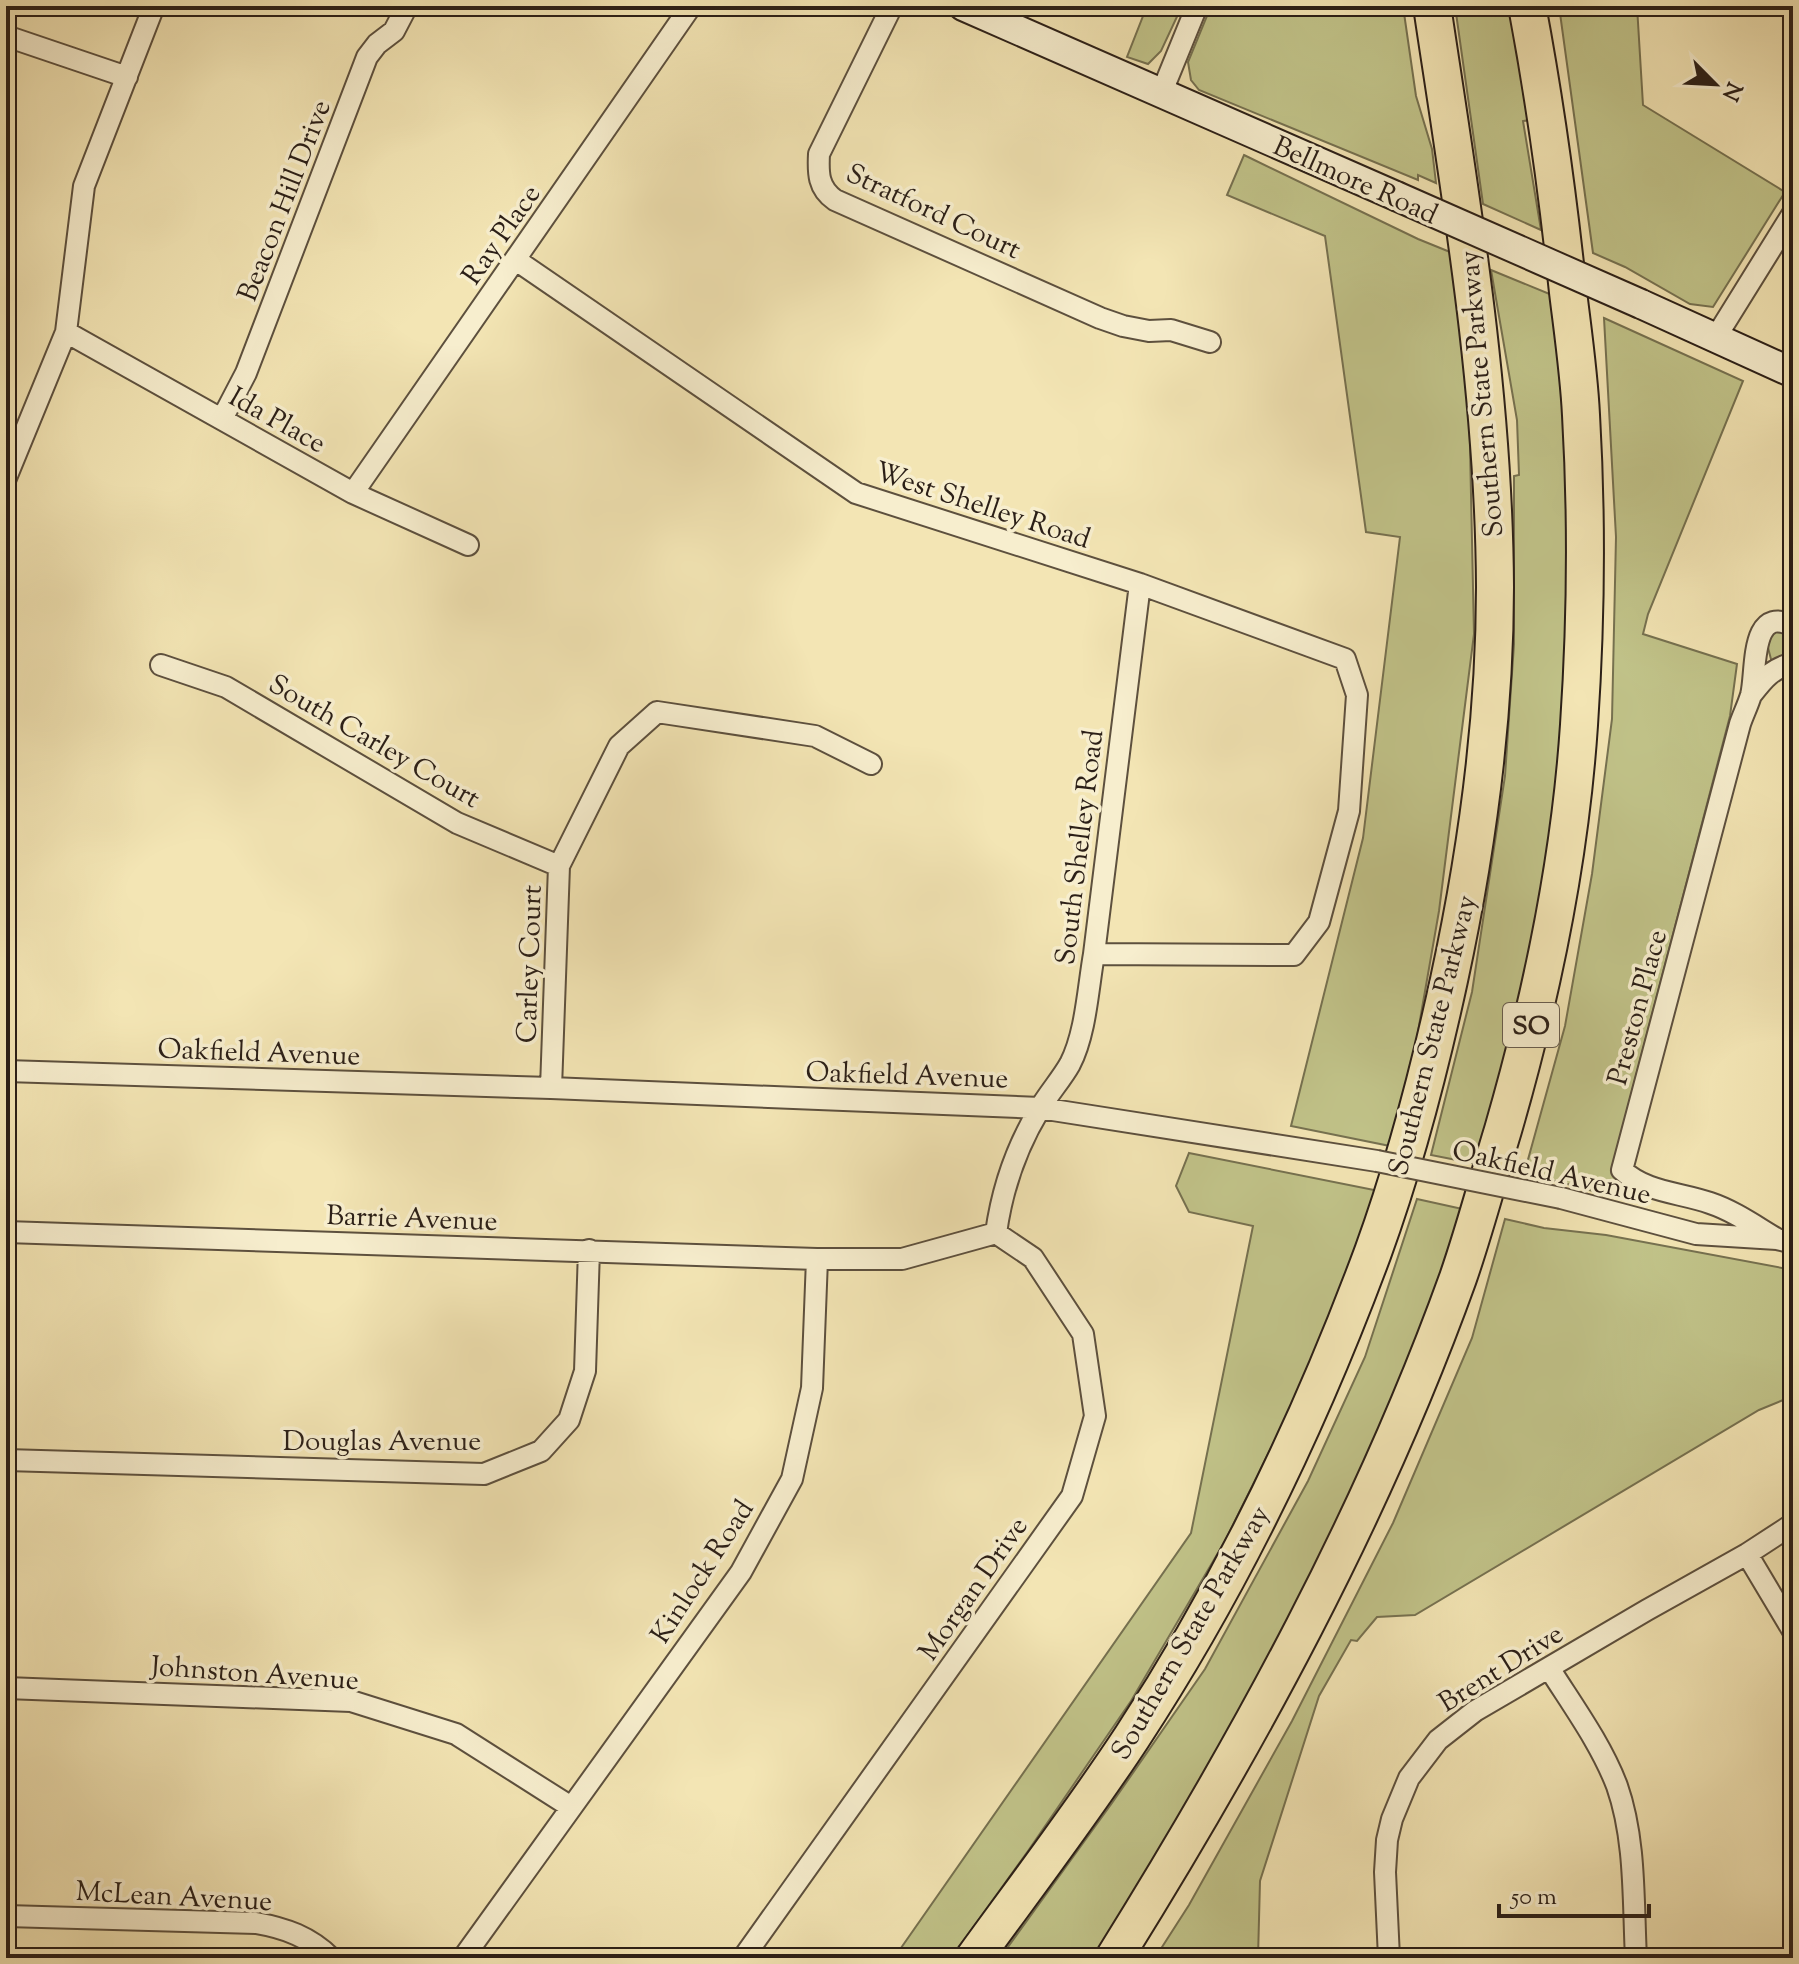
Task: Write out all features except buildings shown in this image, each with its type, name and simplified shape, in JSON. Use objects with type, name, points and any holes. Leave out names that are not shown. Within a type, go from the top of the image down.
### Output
[{"type":"highway","name":"Southern State Parkway","points":[[974,1958],[1132,1737],[1233,1565],[1289,1457],[1374,1248],[1408,1143],[1435,1042],[1459,937],[1478,825],[1488,739],[1495,588],[1488,416],[1460,188],[1432,6]]},
{"type":"highway","name":"SO","points":[[1114,1958],[1225,1774],[1324,1586],[1376,1478],[1458,1275],[1523,1062],[1546,955],[1564,859],[1579,729],[1585,513],[1581,411],[1554,168],[1527,6]]},
{"type":"main road","name":"Bellmore Road","points":[[963,6],[1793,373]]},
{"type":"street","points":[[6,478],[66,332],[84,186],[154,6]]},
{"type":"street","name":"Ray Place","points":[[353,493],[691,6]]},
{"type":"street","name":"Stratford Court","points":[[892,6],[819,154],[818,176],[828,195],[1100,318],[1149,331],[1171,330],[1210,342]]},
{"type":"street","points":[[1161,94],[1197,6]]},
{"type":"street","name":"Beacon Hill Drive","points":[[222,419],[246,373],[367,57],[377,44],[394,31],[406,8]]},
{"type":"street","points":[[6,36],[127,77]]},
{"type":"street","points":[[1716,337],[1793,213]]},
{"type":"street","name":"West Shelley Road","points":[[516,260],[856,493],[1140,584],[1345,659],[1357,695],[1349,811],[1319,922],[1294,955],[1094,954]]},
{"type":"street","name":"Ida Place","points":[[66,332],[353,493],[468,545]]},
{"type":"street","name":"South Shelley Road","points":[[1040,1108],[1069,1065],[1084,1013],[1140,584]]},
{"type":"street","points":[[1752,694],[1760,635],[1770,623],[1779,621],[1793,626]]},
{"type":"street","points":[[1752,694],[1766,676],[1779,667],[1793,663]]},
{"type":"street","name":"South Carley Court","points":[[161,665],[226,687],[457,823],[559,866]]},
{"type":"street","name":"Preston Place","points":[[1752,694],[1740,724],[1622,1170],[1634,1181],[1728,1210],[1785,1241]]},
{"type":"street","name":"Carley Court","points":[[551,1088],[559,866],[619,746],[657,712],[815,736],[871,764]]},
{"type":"street","name":"Oakfield Avenue","points":[[6,1071],[551,1088],[1040,1108],[1377,1161],[1561,1198],[1696,1234],[1785,1241]]},
{"type":"street","points":[[817,1259],[902,1259],[996,1233],[1000,1201],[1026,1132],[1040,1108]]},
{"type":"street","name":"Barrie Avenue","points":[[6,1232],[817,1259]]},
{"type":"street","name":"Morgan Drive","points":[[743,1958],[1072,1496],[1095,1416],[1083,1334],[1033,1258],[996,1233]]},
{"type":"street","name":"Douglas Avenue","points":[[6,1460],[484,1474],[541,1451],[569,1420],[585,1371],[589,1250]]},
{"type":"street","name":"Kinlock Road","points":[[463,1958],[741,1572],[792,1479],[812,1388],[817,1259]]},
{"type":"street","name":"Brent Drive","points":[[1389,1958],[1385,1872],[1387,1840],[1409,1778],[1438,1740],[1475,1711],[1747,1554],[1793,1524]]},
{"type":"street","points":[[1747,1554],[1793,1631]]},
{"type":"street","points":[[1549,1668],[1602,1753],[1617,1787],[1627,1822],[1631,1857],[1636,1958]]},
{"type":"street","name":"Johnston Avenue","points":[[6,1688],[351,1701],[456,1734],[571,1807]]},
{"type":"street","name":"McLean Avenue","points":[[6,1916],[256,1923],[302,1936],[331,1958]]},
{"type":"green space","points":[[1147,6],[1182,6],[1161,51],[1148,64],[1127,57]]},
{"type":"green space","points":[[1211,6],[1403,6],[1416,96],[1432,149],[1436,183],[1418,175],[1418,180],[1199,90],[1191,80],[1188,62]]},
{"type":"green space","points":[[1455,6],[1511,6],[1531,120],[1523,121],[1541,230],[1483,204]]},
{"type":"green space","points":[[1559,6],[1637,6],[1643,105],[1785,192],[1713,307],[1690,304],[1625,267],[1593,253]]},
{"type":"green space","points":[[1244,155],[1455,254],[1469,401],[1474,634],[1439,911],[1395,1147],[1291,1126],[1363,838],[1400,537],[1366,532],[1325,236],[1227,195]]},
{"type":"green space","points":[[1491,270],[1552,295],[1571,485],[1568,656],[1558,775],[1528,985],[1477,1164],[1431,1155],[1472,992],[1505,776],[1514,644],[1514,476],[1519,475],[1517,420]]},
{"type":"green space","points":[[1604,318],[1743,381],[1648,614],[1643,634],[1737,664],[1730,716],[1612,1168],[1618,1183],[1615,1197],[1524,1174],[1565,1026],[1592,874],[1612,719],[1616,537]]},
{"type":"green space","points":[[1773,631],[1790,633],[1793,657],[1772,663],[1767,644]]},
{"type":"green space","points":[[1189,1153],[1379,1191],[1310,1369],[1225,1541],[1131,1701],[951,1958],[894,1958],[1191,1533],[1253,1226],[1189,1212],[1176,1186]]},
{"type":"green space","points":[[1417,1199],[1467,1210],[1453,1262],[1307,1597],[1096,1958],[1000,1958],[1205,1669],[1308,1481],[1365,1357]]},
{"type":"green space","points":[[1505,1219],[1793,1270],[1793,1396],[1759,1410],[1415,1615],[1377,1617],[1357,1641],[1351,1640],[1319,1696],[1260,1881],[1258,1958],[1155,1958],[1189,1905],[1292,1721],[1393,1523],[1472,1338]]}]
